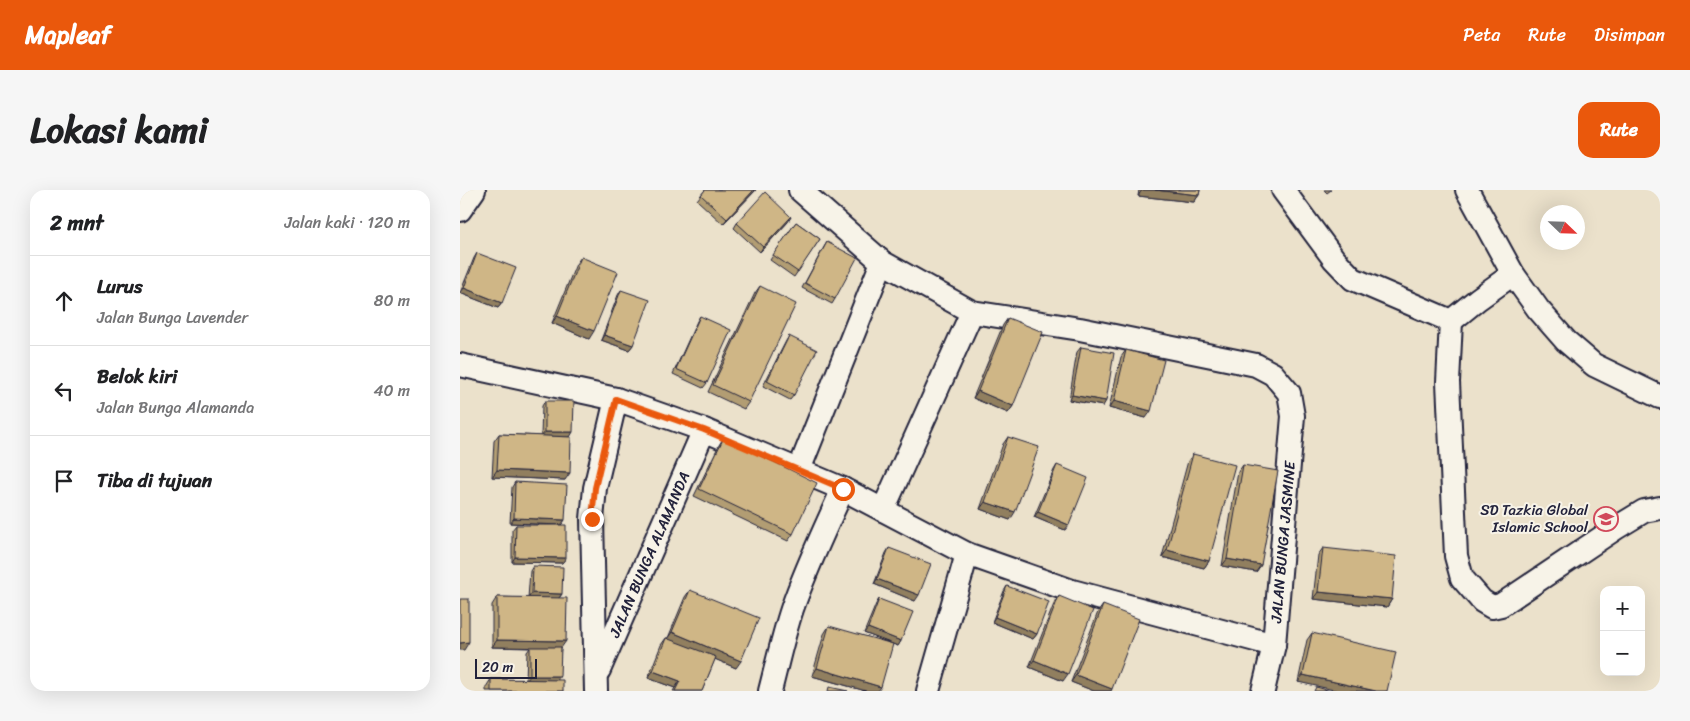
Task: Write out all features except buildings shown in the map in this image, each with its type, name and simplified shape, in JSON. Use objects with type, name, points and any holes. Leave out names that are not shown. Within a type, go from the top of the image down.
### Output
[{"type":"street","points":[[460,210],[474,190]]},
{"type":"street","points":[[800,190],[882,262],[972,312],[884,510]]},
{"type":"street","points":[[1283,190],[1334,259],[1353,280],[1451,321]]},
{"type":"street","points":[[1467,190],[1513,274],[1566,342],[1594,365],[1660,397]]},
{"type":"street","points":[[799,470],[882,262]]},
{"type":"street","points":[[1513,274],[1451,321],[1448,382],[1455,548],[1458,568],[1462,578],[1482,601],[1492,607],[1501,605],[1616,528],[1644,511],[1660,508]]},
{"type":"street","name":"JALAN BUNGA JASMINE","points":[[972,312],[1080,329],[1256,365],[1273,374],[1289,393],[1293,416],[1274,645],[1263,691]]},
{"type":"street","points":[[460,365],[616,399],[704,430],[843,489],[967,554],[1072,591],[1274,645]]},
{"type":"street","name":"JALAN BUNGA ALAMANDA","points":[[596,684],[593,504],[600,461],[616,399]]},
{"type":"street","name":"JALAN BUNGA ALAMANDA","points":[[596,684],[704,430]]},
{"type":"street","points":[[770,691],[781,644],[792,610],[808,568],[843,489]]},
{"type":"street","points":[[928,691],[967,554]]},
{"type":"place","name":"SD Tazkia Global Islamic School","points":[[1606,519]]},
{"type":"route","points":[[592,519],[600,461],[616,399],[704,430],[843,489]]}]
